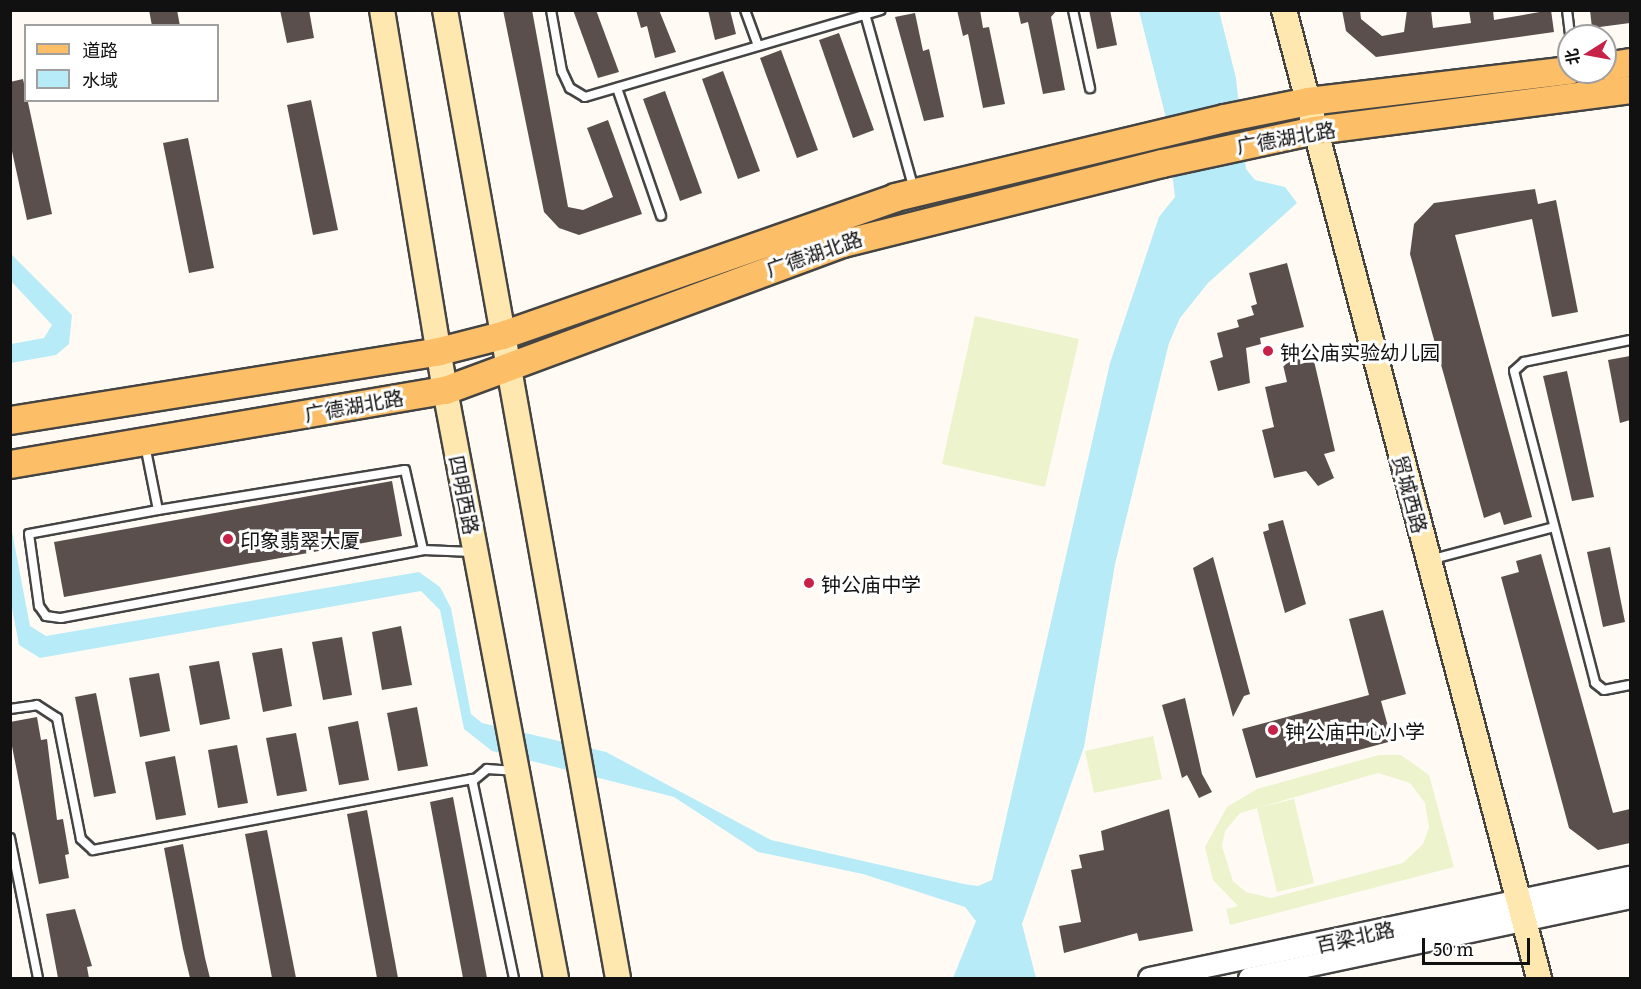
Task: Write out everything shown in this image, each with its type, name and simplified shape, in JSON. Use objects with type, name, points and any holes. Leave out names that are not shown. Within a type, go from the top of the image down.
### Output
[{"type":"main road","name":"四明西路","points":[[382,10],[445,390],[556,978]]},
{"type":"main road","points":[[445,10],[618,978]]},
{"type":"main road","name":"贸城西路","points":[[1284,10],[1539,978]]},
{"type":"main road","name":"广德湖北路","points":[[10,420],[439,351],[502,335],[915,192],[1224,118],[1308,101],[1557,71]]},
{"type":"main road","name":"广德湖北路","points":[[10,464],[445,390],[904,224],[1162,163],[1315,130],[1630,89]]},
{"type":"street","name":"百梁北路","points":[[1249,978],[1521,911],[1630,878]]},
{"type":"street","name":"百梁北路","points":[[1149,978],[1521,911],[1630,897]]},
{"type":"lane","points":[[551,10],[570,88],[585,97],[880,10]]},
{"type":"lane","points":[[745,10],[758,46]]},
{"type":"lane","points":[[1073,10],[1089,88]]},
{"type":"lane","points":[[865,14],[915,192]]},
{"type":"lane","points":[[617,88],[662,216]]},
{"type":"lane","points":[[1630,340],[1524,362],[1514,371],[1595,683],[1604,690],[1630,686]]},
{"type":"lane","points":[[145,441],[158,510]]},
{"type":"lane","points":[[423,550],[405,470],[158,510],[29,534],[39,606],[46,616],[61,618],[423,550],[475,552]]},
{"type":"lane","points":[[1429,560],[1554,527]]},
{"type":"lane","points":[[10,709],[37,705],[57,718],[81,839],[93,850],[474,780],[487,769],[516,765]]},
{"type":"lane","points":[[474,780],[514,978]]},
{"type":"lane","points":[[10,838],[38,978]]},
{"type":"green space","points":[[975,316],[1079,339],[1045,487],[942,464]]},
{"type":"green space","points":[[1153,736],[1162,779],[1094,793],[1085,751]]},
{"type":"green space","points":[[1379,755],[1401,755],[1429,775],[1454,867],[1230,925],[1226,909],[1238,906],[1213,880],[1205,847],[1227,807],[1257,789]],"holes":[[[1378,773],[1410,783],[1425,803],[1429,827],[1423,844],[1403,863],[1271,898],[1246,892],[1233,881],[1222,846],[1225,831],[1240,813]]]},
{"type":"green space","points":[[1294,799],[1314,883],[1277,892],[1257,808]]},
{"type":"water","points":[[1139,11],[1219,11],[1236,78],[1246,169],[1255,180],[1285,187],[1297,203],[1208,283],[1180,318],[1169,343],[1115,564],[1084,747],[1022,924],[1036,978],[953,978],[976,921],[965,907],[863,874],[758,852],[674,797],[492,751],[464,729],[440,610],[421,591],[40,658],[19,645],[11,603],[10,521],[30,626],[46,636],[419,572],[440,587],[451,608],[471,714],[482,723],[606,752],[771,840],[964,884],[978,886],[992,880],[1110,363],[1159,217],[1175,197],[1165,114]]},
{"type":"water","points":[[11,254],[72,315],[69,344],[56,355],[11,363],[11,344],[44,338],[52,325],[11,281]]},
{"type":"building","points":[[149,10],[177,10],[180,24],[152,24]]},
{"type":"building","points":[[280,10],[309,10],[314,38],[287,43]]},
{"type":"building","points":[[503,10],[532,10],[568,207],[583,210],[613,197],[587,128],[608,120],[642,214],[579,235],[559,228],[544,212]]},
{"type":"building","points":[[573,10],[596,10],[619,72],[598,78]]},
{"type":"building","points":[[636,10],[659,10],[676,52],[655,58],[647,26],[641,28]]},
{"type":"building","points":[[708,10],[730,10],[736,34],[715,40]]},
{"type":"building","points":[[957,10],[980,10],[983,28],[989,27],[1005,104],[983,108],[968,34],[963,36]]},
{"type":"building","points":[[1018,10],[1057,10],[1051,17],[1065,90],[1043,94],[1028,22],[1021,24]]},
{"type":"building","points":[[1089,10],[1110,10],[1117,45],[1097,49]]},
{"type":"building","points":[[1342,10],[1360,10],[1361,19],[1382,36],[1404,32],[1407,10],[1431,10],[1433,28],[1471,23],[1469,10],[1493,10],[1494,20],[1551,10],[1554,32],[1376,57],[1346,31]]},
{"type":"building","points":[[1590,10],[1630,10],[1630,23],[1592,24]]},
{"type":"building","points":[[915,13],[923,51],[929,49],[944,117],[924,121],[895,17]]},
{"type":"building","points":[[839,33],[874,130],[853,138],[819,40]]},
{"type":"building","points":[[781,50],[818,150],[797,158],[760,58]]},
{"type":"building","points":[[723,71],[760,171],[738,179],[702,79]]},
{"type":"building","points":[[23,79],[24,102],[28,102],[52,214],[27,220],[10,142],[10,82]]},
{"type":"building","points":[[665,91],[702,193],[680,201],[643,99]]},
{"type":"building","points":[[311,100],[338,230],[313,235],[287,105]]},
{"type":"building","points":[[188,138],[214,268],[189,273],[163,143]]},
{"type":"building","points":[[1535,189],[1538,204],[1556,200],[1578,312],[1552,317],[1532,219],[1455,235],[1532,517],[1504,525],[1500,512],[1484,518],[1410,254],[1414,224],[1434,203]]},
{"type":"building","points":[[1287,263],[1304,327],[1260,338],[1261,344],[1246,348],[1250,383],[1218,391],[1210,361],[1223,357],[1217,333],[1239,327],[1237,320],[1254,315],[1251,306],[1257,304],[1249,273]]},
{"type":"building","points":[[1311,348],[1335,451],[1324,454],[1334,478],[1318,486],[1306,471],[1274,478],[1262,430],[1274,427],[1265,387],[1287,382],[1281,356]]},
{"type":"building","points":[[1630,356],[1630,420],[1620,423],[1608,360]]},
{"type":"building","points":[[1567,371],[1594,497],[1572,501],[1543,376]]},
{"type":"building","name":"印象翡翠大厦","points":[[392,481],[402,536],[64,597],[54,542]]},
{"type":"building","points":[[1283,520],[1306,604],[1285,613],[1263,532],[1269,530],[1268,524]]},
{"type":"building","points":[[1610,547],[1625,622],[1603,627],[1587,552]]},
{"type":"building","points":[[1541,554],[1613,813],[1630,809],[1630,843],[1598,850],[1569,828],[1501,577],[1519,572],[1516,561]]},
{"type":"building","points":[[1213,557],[1250,694],[1244,696],[1233,717],[1193,568]]},
{"type":"building","points":[[1383,610],[1406,694],[1381,701],[1392,741],[1256,778],[1242,729],[1369,695],[1349,619]]},
{"type":"building","points":[[401,626],[412,685],[382,690],[372,632]]},
{"type":"building","points":[[342,637],[352,695],[323,700],[312,642]]},
{"type":"building","points":[[282,648],[292,706],[263,712],[252,653]]},
{"type":"building","points":[[219,661],[230,719],[200,725],[189,666]]},
{"type":"building","points":[[159,673],[170,731],[140,737],[129,678]]},
{"type":"building","points":[[96,693],[116,793],[94,797],[75,697]]},
{"type":"building","points":[[1185,698],[1202,774],[1212,792],[1199,798],[1187,775],[1182,778],[1162,705]]},
{"type":"building","points":[[417,707],[428,766],[398,771],[387,713]]},
{"type":"building","points":[[37,717],[41,740],[47,739],[57,820],[63,819],[69,854],[65,855],[69,878],[39,884],[10,736],[10,722]]},
{"type":"building","points":[[358,721],[369,780],[339,785],[328,727]]},
{"type":"building","points":[[296,733],[307,791],[277,796],[266,738]]},
{"type":"building","points":[[237,745],[248,803],[218,808],[208,750]]},
{"type":"building","points":[[175,756],[186,815],[156,820],[145,762]]},
{"type":"building","points":[[453,797],[487,978],[463,978],[430,802]]},
{"type":"building","points":[[1169,809],[1193,931],[1139,941],[1137,933],[1064,953],[1059,926],[1081,922],[1071,870],[1082,868],[1079,855],[1104,850],[1101,831]]},
{"type":"building","points":[[367,810],[398,978],[377,978],[347,814]]},
{"type":"building","points":[[267,830],[296,978],[272,978],[245,834]]},
{"type":"building","points":[[183,844],[210,978],[190,978],[183,949],[164,848]]},
{"type":"building","points":[[75,909],[92,966],[87,967],[89,978],[58,978],[46,914]]},
{"type":"place","name":"钟公庙实验幼儿园","points":[[1268,351]]},
{"type":"place","name":"印象翡翠大厦","points":[[228,539]]},
{"type":"place","name":"钟公庙中学","points":[[809,583]]},
{"type":"place","name":"钟公庙中心小学","points":[[1273,730]]}]
